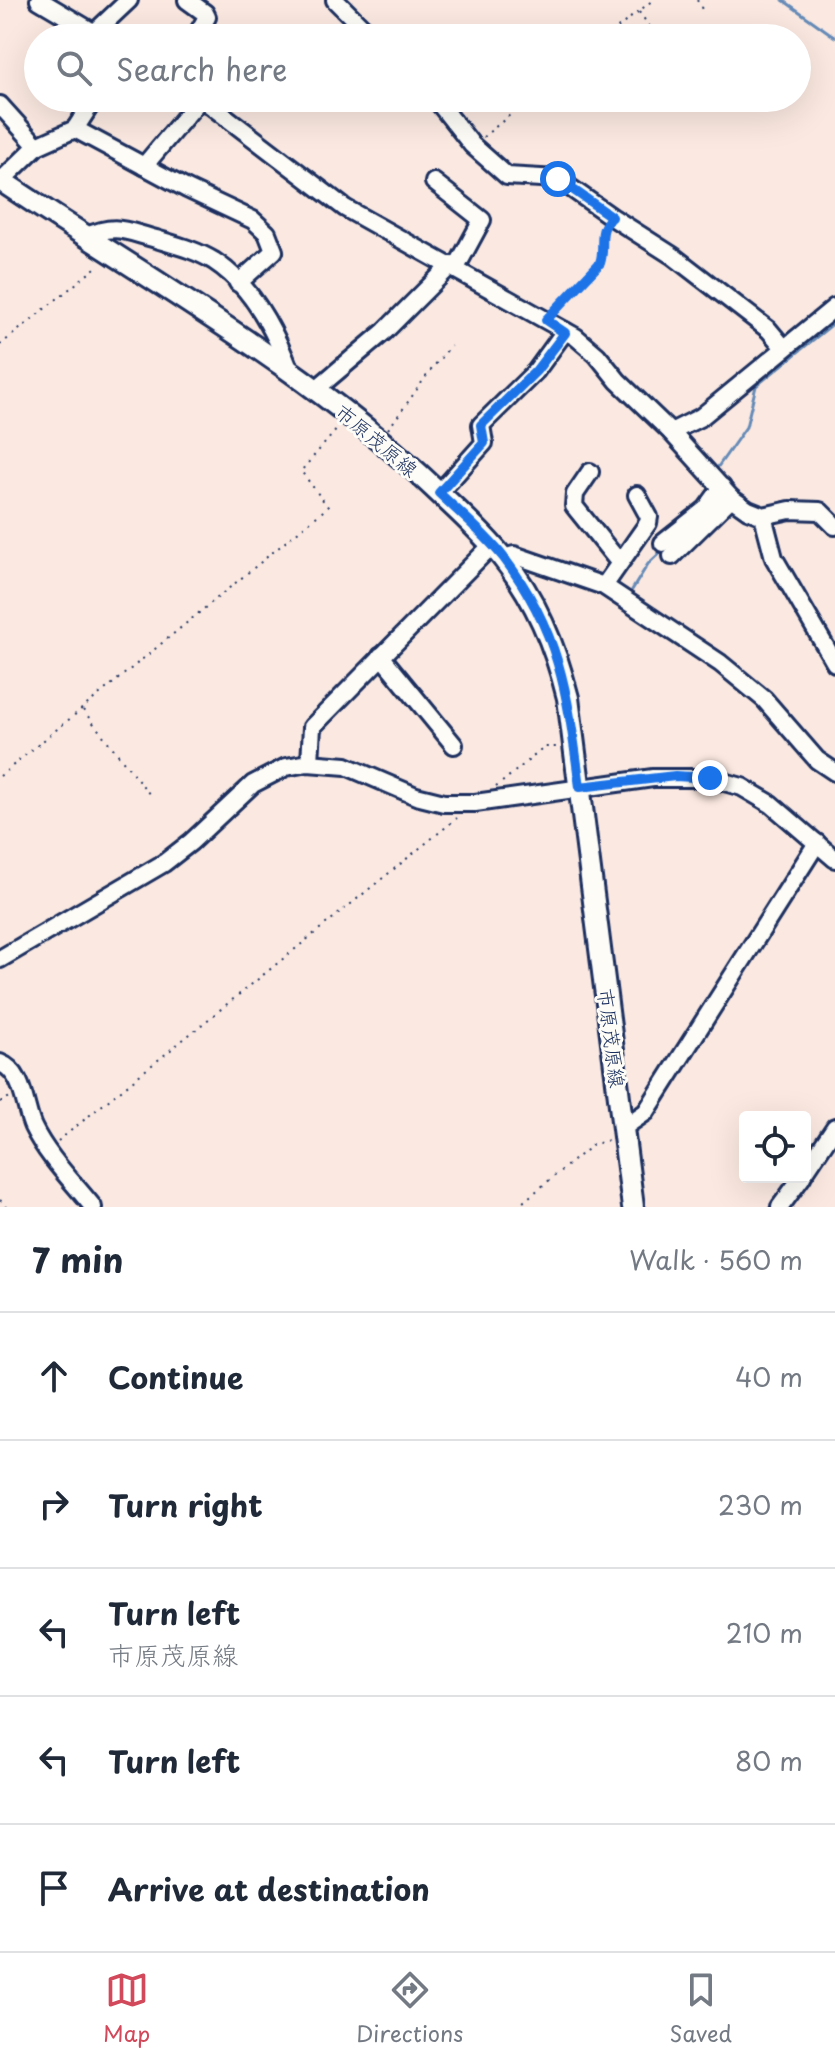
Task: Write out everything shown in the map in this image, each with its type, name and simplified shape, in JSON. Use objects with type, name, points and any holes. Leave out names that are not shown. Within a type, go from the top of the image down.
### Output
[{"type":"main road","name":"市原茂原線","points":[[1,180],[290,371],[380,439],[498,551],[528,593],[555,649],[568,698],[633,1207]]},
{"type":"street","points":[[39,0],[74,24]]},
{"type":"street","points":[[101,24],[129,0]]},
{"type":"street","points":[[187,0],[205,13],[207,17],[203,24]]},
{"type":"street","points":[[335,0],[359,24]]},
{"type":"street","points":[[0,105],[37,146]]},
{"type":"street","points":[[1,180],[37,146],[75,129],[86,112]]},
{"type":"street","points":[[144,166],[189,112]]},
{"type":"street","points":[[219,112],[345,208],[565,331],[597,355],[618,381],[748,510],[763,516],[790,510],[820,511],[835,526]]},
{"type":"street","points":[[446,112],[472,145],[507,176],[558,179],[723,293],[769,330],[784,348]]},
{"type":"street","points":[[75,129],[253,220],[267,233],[274,251],[238,283]]},
{"type":"street","points":[[315,390],[454,267],[482,220],[434,182]]},
{"type":"street","points":[[85,237],[114,228],[191,249],[226,270],[275,332],[290,371]]},
{"type":"street","points":[[671,432],[701,417],[835,307]]},
{"type":"street","points":[[439,493],[484,443],[481,425],[536,371],[565,331]]},
{"type":"street","points":[[590,472],[575,494],[574,506],[619,562]]},
{"type":"street","points":[[641,535],[671,550],[706,509],[727,492]]},
{"type":"street","points":[[604,586],[641,535],[649,517],[637,495]]},
{"type":"street","points":[[763,516],[774,558],[835,663]]},
{"type":"street","points":[[310,762],[312,727],[381,656],[498,551],[604,586],[720,663],[764,699],[817,760],[835,772]]},
{"type":"street","points":[[381,656],[454,745]]},
{"type":"street","points":[[0,959],[164,863],[253,784],[286,767],[310,762],[346,766],[416,796],[444,803],[475,803],[675,776],[724,781],[742,787],[771,804],[835,859]]},
{"type":"street","points":[[624,1132],[646,1112],[817,843]]},
{"type":"street","points":[[0,1063],[12,1071],[18,1081],[33,1127],[47,1149],[93,1207]]},
{"type":"street","points":[[811,1163],[835,1127]]},
{"type":"street","points":[[780,1207],[797,1183]]},
{"type":"path","points":[[623,24],[653,0]]},
{"type":"path","points":[[697,0],[704,13]]},
{"type":"path","points":[[639,11],[648,24]]},
{"type":"path","points":[[472,145],[513,112]]},
{"type":"path","points":[[546,320],[600,263],[603,255],[601,233],[604,224],[612,217]]},
{"type":"path","points":[[0,345],[113,255]]},
{"type":"path","points":[[380,439],[411,401],[430,367],[451,346]]},
{"type":"path","points":[[0,776],[328,507],[301,471],[349,415]]},
{"type":"path","points":[[82,709],[150,795]]},
{"type":"path","points":[[47,1149],[545,747],[575,747]]},
{"type":"path","points":[[517,1207],[592,1145],[624,1132]]},
{"type":"path","points":[[0,1200],[6,1207]]},
{"type":"waterway","points":[[783,0],[835,37]]},
{"type":"waterway","points":[[715,471],[746,427],[756,386],[835,322]]},
{"type":"waterway","points":[[632,590],[648,564],[664,549]]},
{"type":"route","points":[[558,179],[612,217],[604,224],[601,233],[603,255],[600,263],[546,320],[565,333],[536,371],[481,425],[484,443],[439,493],[503,558],[528,593],[547,630],[568,698],[580,787],[675,776],[710,778]]}]
